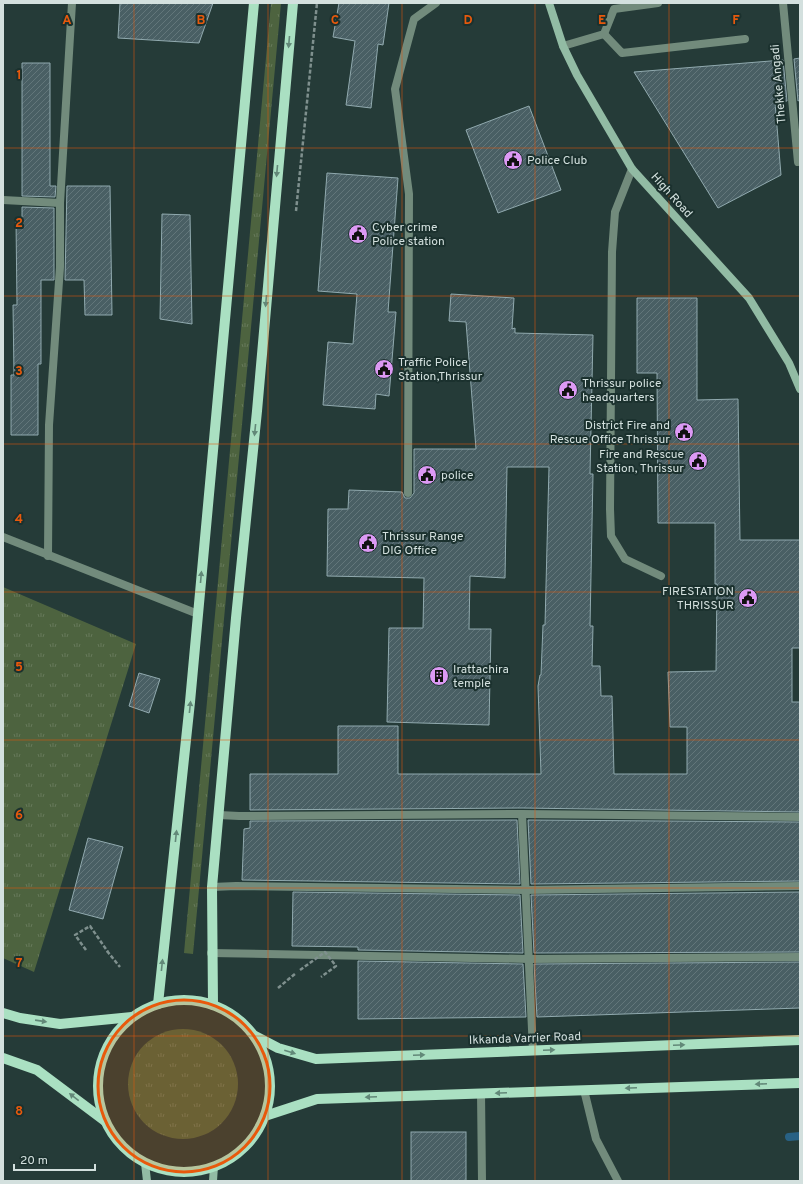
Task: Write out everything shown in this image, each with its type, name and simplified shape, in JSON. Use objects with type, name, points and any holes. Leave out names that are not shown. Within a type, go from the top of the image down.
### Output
[{"type":"main road","points":[[158,1004],[190,702],[254,3]]},
{"type":"main road","points":[[213,1005],[211,953],[212,887],[293,3]]},
{"type":"main road","name":"High Road","points":[[549,3],[563,46],[597,112],[632,170],[749,298],[789,363],[800,389]]},
{"type":"main road","points":[[3,1058],[37,1070],[105,1121],[122,1145],[145,1163],[171,1171],[198,1171],[214,1166],[238,1153],[251,1140],[266,1116],[271,1089],[267,1061],[255,1036],[236,1017],[213,1005],[195,1000],[176,1000],[158,1004],[132,1017],[112,1038],[100,1065],[98,1093],[105,1121]]},
{"type":"main road","points":[[3,1013],[20,1018],[60,1024],[132,1017]]},
{"type":"main road","name":"Ikkanda Varrier Road","points":[[255,1036],[278,1048],[316,1059],[800,1040]]},
{"type":"main road","points":[[266,1116],[317,1099],[800,1083]]},
{"type":"main road","points":[[145,1163],[147,1181]]},
{"type":"main road","points":[[213,1181],[214,1166]]},
{"type":"street","points":[[48,556],[49,425],[60,267],[60,203],[72,3]]},
{"type":"street","points":[[408,493],[409,194],[395,89],[414,19],[436,3]]},
{"type":"street","points":[[604,34],[614,9],[658,3]]},
{"type":"street","name":"Thekke Angadi","points":[[783,3],[798,162]]},
{"type":"street","points":[[563,46],[604,34]]},
{"type":"street","points":[[604,34],[622,53],[745,39]]},
{"type":"street","points":[[632,170],[615,212],[612,252],[611,536],[625,559],[661,576]]},
{"type":"street","points":[[3,200],[60,203]]},
{"type":"street","points":[[3,537],[198,614]]},
{"type":"street","points":[[219,815],[522,814],[800,817]]},
{"type":"street","points":[[522,814],[533,1051]]},
{"type":"street","points":[[212,887],[236,886],[525,890],[800,886]]},
{"type":"street","points":[[211,953],[529,959],[800,957]]},
{"type":"street","points":[[584,1090],[596,1139],[618,1181]]},
{"type":"street","points":[[481,1093],[482,1181]]},
{"type":"path","points":[[86,950],[75,935],[90,926],[120,967]]},
{"type":"path","points":[[278,988],[325,952],[336,966],[321,977]]},
{"type":"highlighted area","points":[[176,1000],[213,1005],[236,1017],[255,1036],[267,1061],[271,1089],[265,1116],[251,1140],[238,1153],[198,1171],[171,1171],[145,1163],[121,1145],[105,1121],[98,1093],[100,1065],[112,1038],[132,1017],[158,1004]]},
{"type":"green space","points":[[271,3],[281,3],[193,954],[184,953]]},
{"type":"green space","points":[[3,587],[136,644],[34,972],[3,958]]},
{"type":"green space","points":[[183,1029],[204,1033],[222,1045],[234,1063],[238,1084],[234,1105],[222,1123],[204,1135],[183,1139],[162,1135],[144,1123],[132,1105],[128,1084],[132,1063],[144,1045],[162,1033]]},
{"type":"building","points":[[120,3],[213,3],[199,43],[118,38]]},
{"type":"building","points":[[339,3],[389,3],[383,45],[378,44],[371,108],[346,105],[355,41],[333,37]]},
{"type":"building","points":[[800,58],[800,100],[798,101],[794,59]]},
{"type":"building","points":[[783,60],[787,101],[775,102],[781,175],[718,208],[634,72]]},
{"type":"building","points":[[22,63],[50,63],[50,186],[56,186],[55,197],[22,196]]},
{"type":"building","name":"Police Club","points":[[529,106],[561,190],[498,213],[466,130]]},
{"type":"building","points":[[327,173],[398,178],[388,312],[396,312],[389,396],[376,394],[375,409],[323,405],[328,342],[353,344],[357,294],[318,291]]},
{"type":"building","points":[[67,186],[110,186],[112,315],[85,315],[84,280],[65,280]]},
{"type":"building","points":[[22,207],[54,208],[54,280],[41,280],[41,364],[38,364],[38,435],[11,435],[11,375],[14,375],[13,305],[17,305],[16,220],[22,220]]},
{"type":"building","points":[[162,214],[190,215],[192,324],[160,319]]},
{"type":"building","points":[[451,294],[514,298],[512,329],[515,328],[515,333],[593,335],[590,474],[593,474],[590,626],[593,626],[592,666],[600,666],[601,696],[612,696],[614,774],[687,774],[687,727],[670,727],[668,672],[716,671],[717,584],[715,584],[715,523],[658,523],[657,373],[637,373],[637,298],[697,298],[697,400],[738,399],[740,540],[800,540],[800,648],[792,648],[792,702],[800,702],[800,812],[522,808],[250,810],[250,774],[338,774],[338,726],[398,726],[398,774],[541,774],[538,686],[541,675],[543,625],[545,625],[549,467],[507,467],[505,578],[470,576],[469,629],[491,629],[489,725],[387,722],[389,628],[423,628],[424,578],[327,576],[328,509],[348,509],[349,490],[402,492],[405,498],[410,498],[414,493],[414,449],[476,449],[466,322],[449,321]]},
{"type":"building","points":[[139,673],[160,679],[149,713],[129,706]]},
{"type":"building","points":[[517,820],[520,884],[242,880],[244,829],[250,828],[250,821]]},
{"type":"building","points":[[528,820],[800,822],[800,881],[531,884]]},
{"type":"building","points":[[88,838],[123,847],[103,919],[69,910]]},
{"type":"building","points":[[293,892],[520,895],[523,953],[358,950],[358,947],[292,946]]},
{"type":"building","points":[[800,892],[800,952],[534,953],[531,895]]},
{"type":"building","points":[[358,961],[523,964],[526,1017],[358,1019]]},
{"type":"building","points":[[800,962],[800,1008],[537,1017],[534,964]]},
{"type":"building","points":[[411,1132],[466,1132],[466,1181],[411,1181]]},
{"type":"waterway","points":[[789,1137],[800,1136]]},
{"type":"place","name":"Police Club","points":[[513,160]]},
{"type":"place","name":"Cyber crime Police station","points":[[358,234]]},
{"type":"place","name":"Traffic Police Station,Thrissur","points":[[384,369]]},
{"type":"place","name":"Thrissur police headquarters","points":[[568,390]]},
{"type":"place","name":"District Fire and Rescue Office Thrissur","points":[[684,432]]},
{"type":"place","name":"Fire and Rescue Station, Thrissur","points":[[698,461]]},
{"type":"place","name":"police","points":[[427,475]]},
{"type":"place","name":"Thrissur Range DIG Office","points":[[368,543]]},
{"type":"place","name":"FIRESTATION THRISSUR","points":[[748,598]]},
{"type":"place","name":"Irattachira temple","points":[[439,676]]}]
